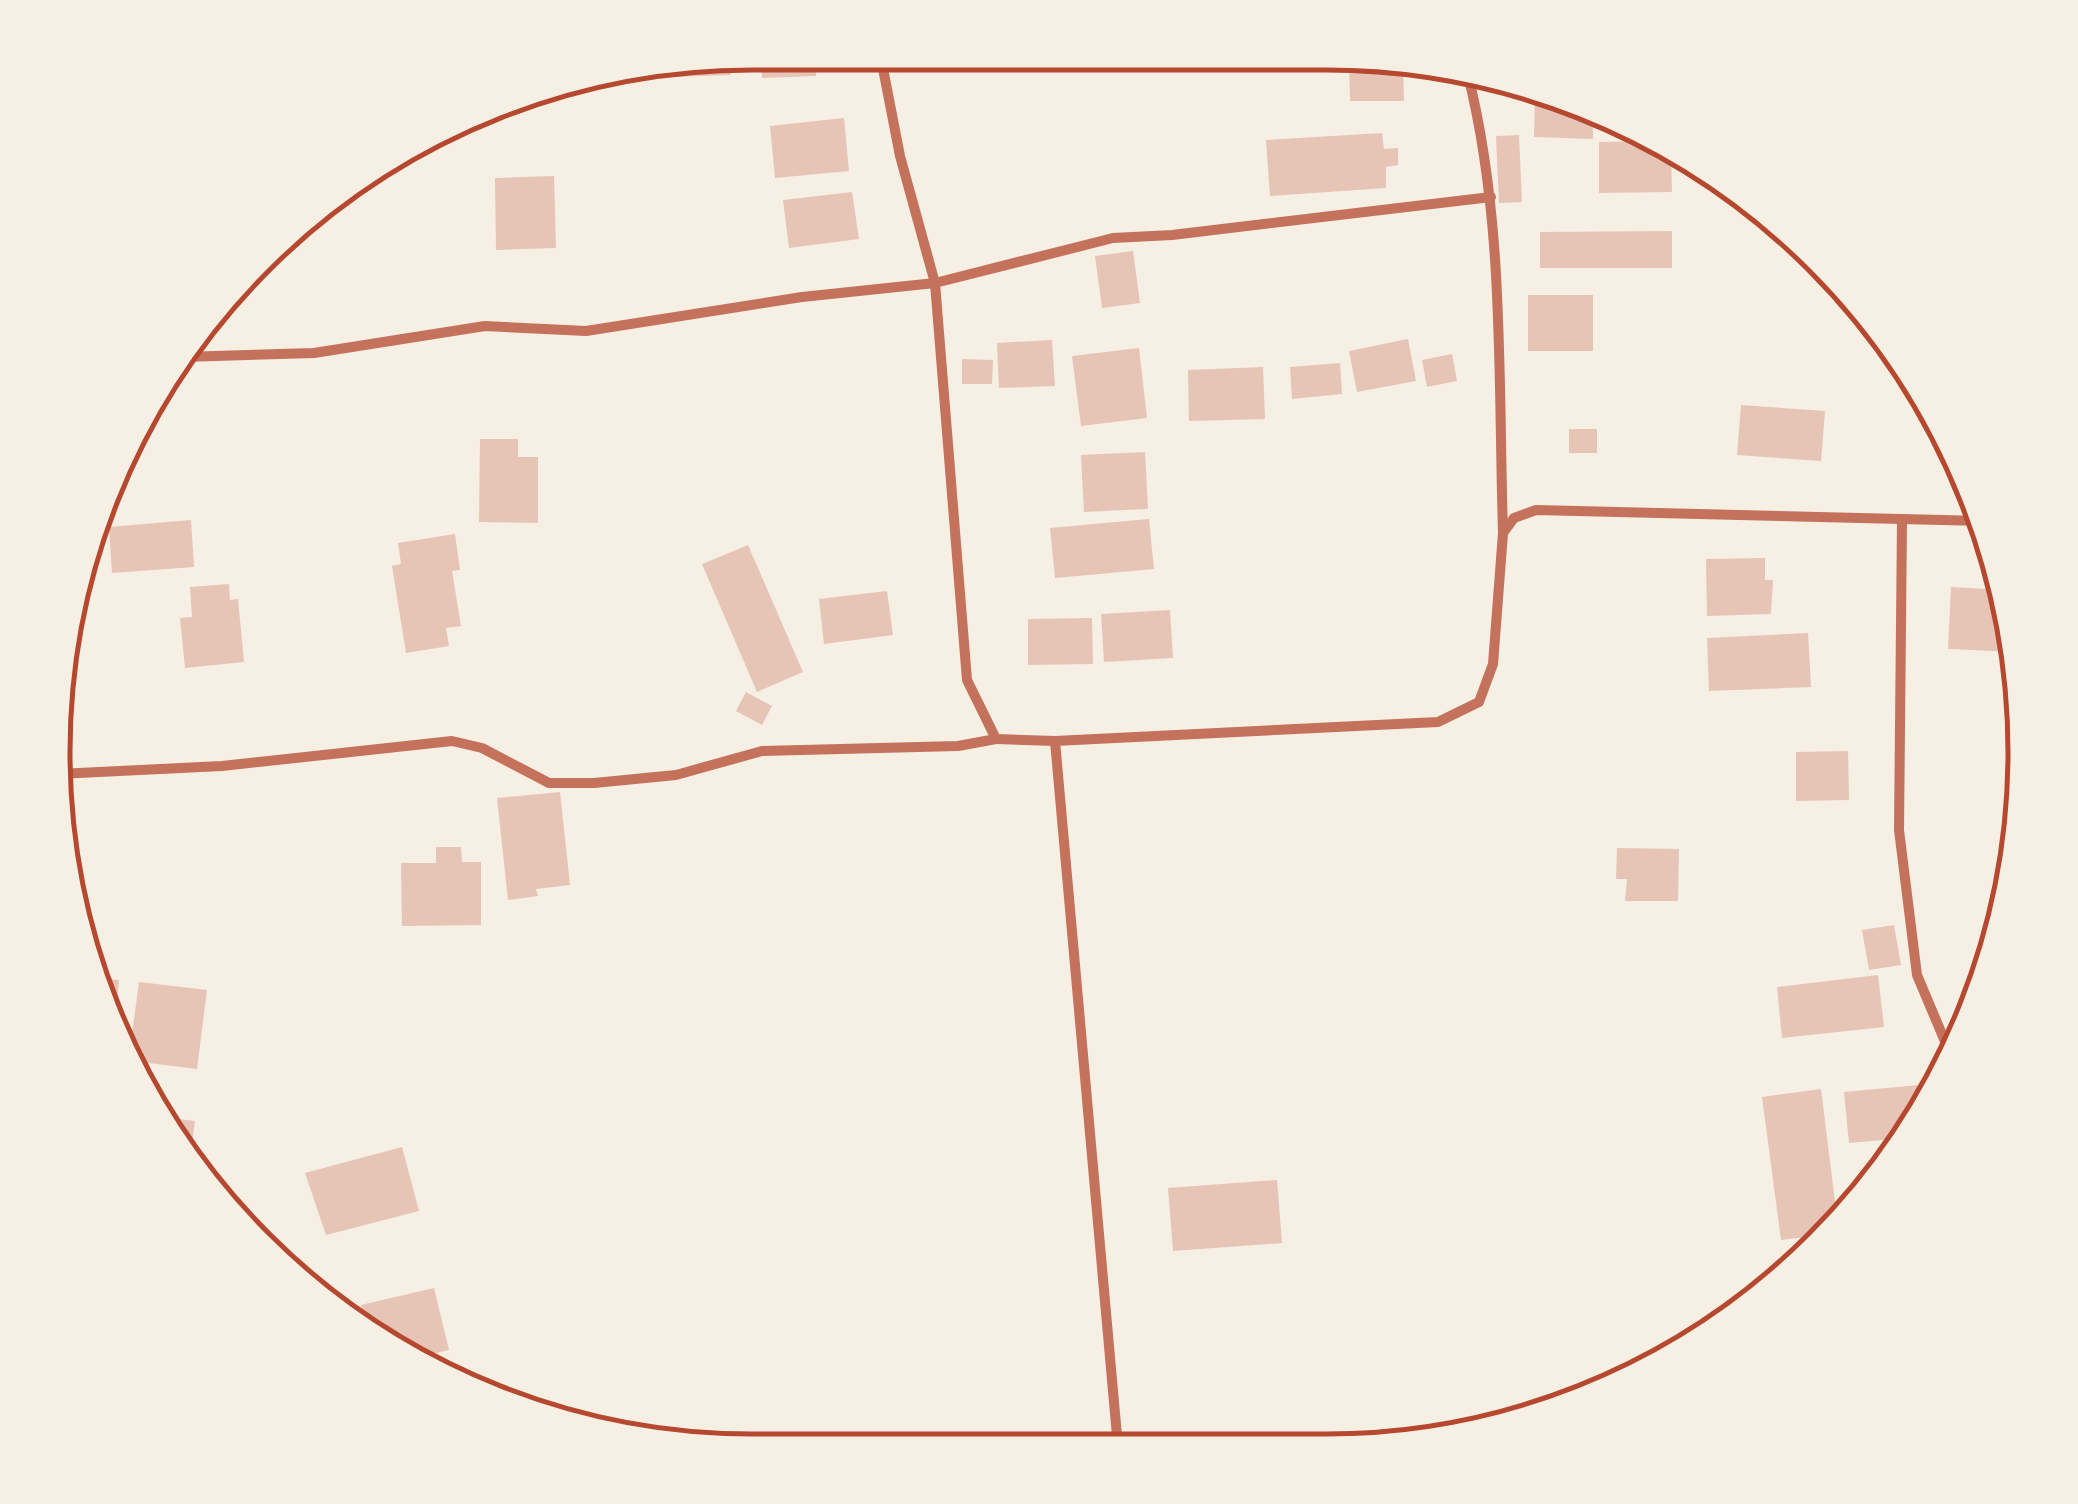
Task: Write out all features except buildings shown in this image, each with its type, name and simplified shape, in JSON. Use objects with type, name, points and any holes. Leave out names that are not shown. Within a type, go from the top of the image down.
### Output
[{"type":"street","points":[[883,70],[900,156],[935,284],[967,680],[996,738]]},
{"type":"street","points":[[70,773],[222,766],[452,742],[482,748],[549,782],[594,782],[676,775],[762,751],[958,746],[996,738],[1055,742],[1438,722],[1479,702],[1493,664],[1503,533],[1491,197],[1483,134],[1471,86]]},
{"type":"street","points":[[197,357],[314,353],[484,326],[586,332],[802,297],[935,284],[1113,238],[1172,235],[1491,197]]},
{"type":"street","points":[[1503,533],[1514,518],[1536,510],[1967,521]]},
{"type":"street","points":[[1902,521],[1899,830],[1917,976],[1944,1040]]},
{"type":"street","points":[[1055,742],[1117,1434]]}]
